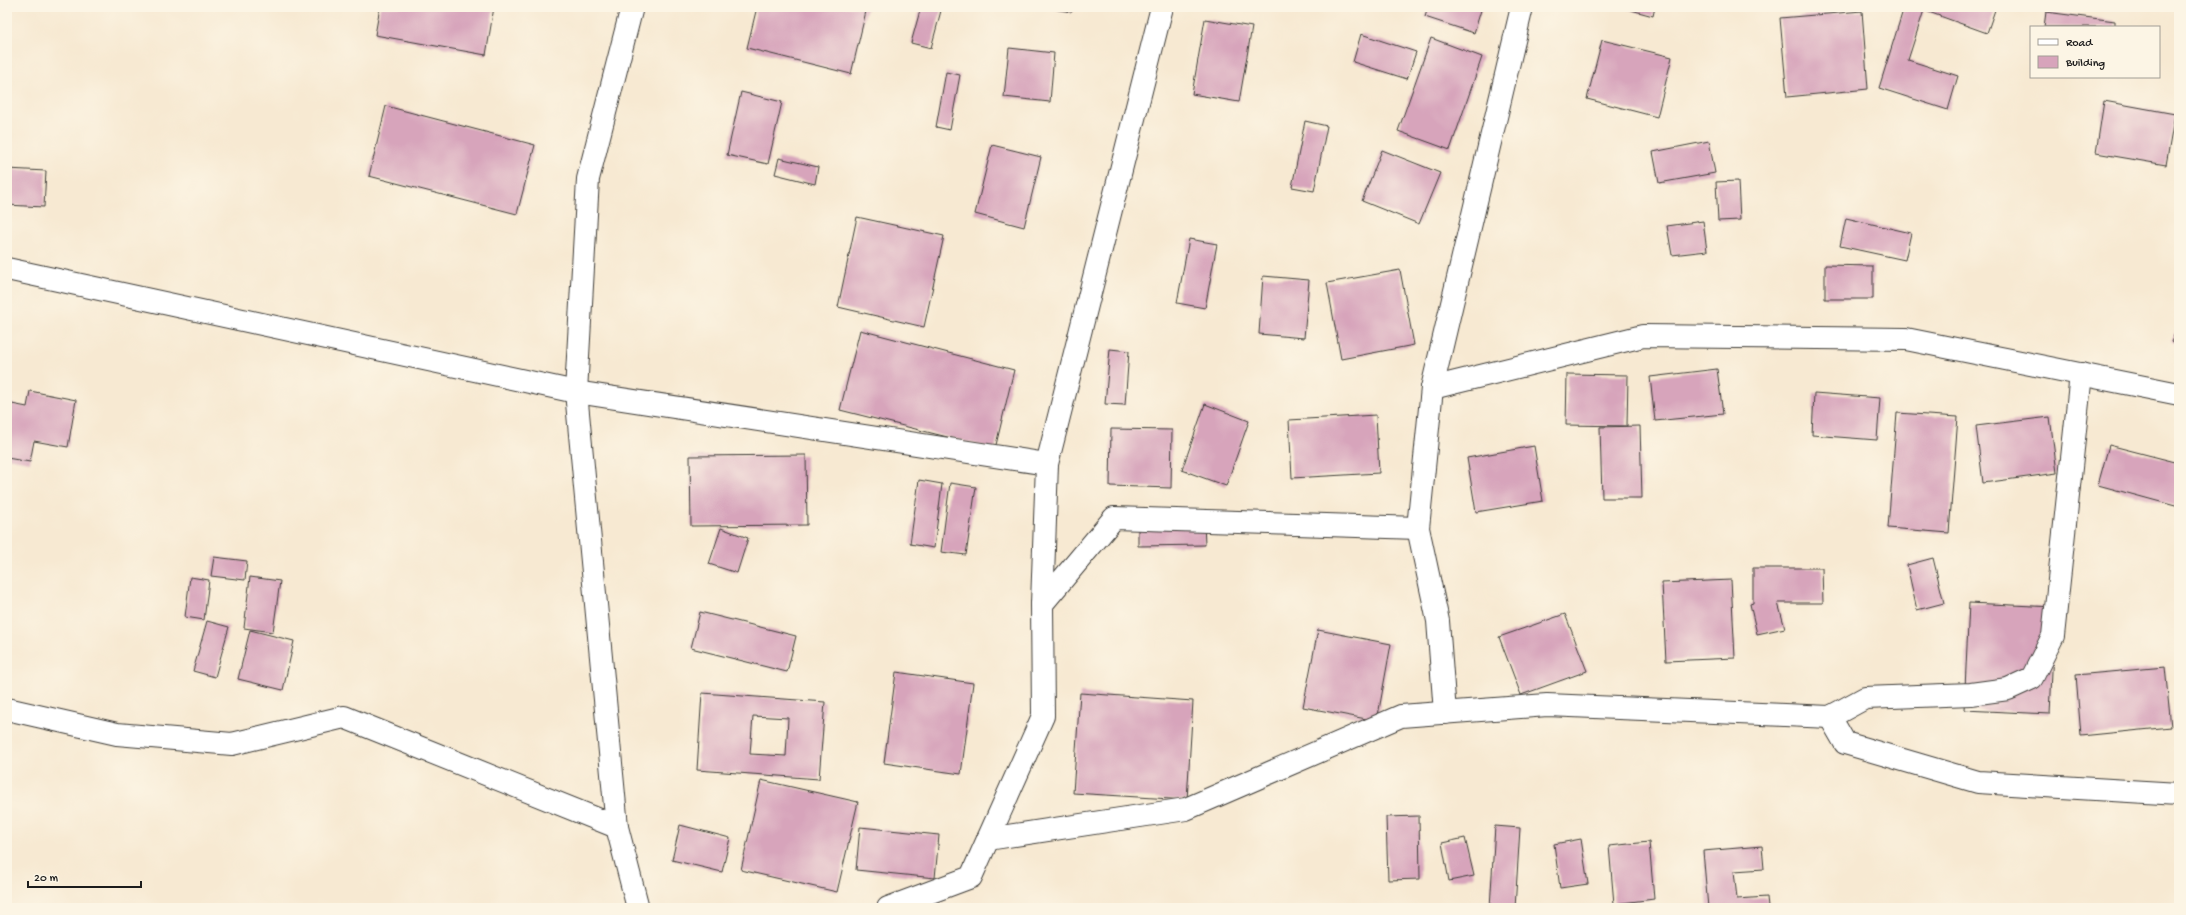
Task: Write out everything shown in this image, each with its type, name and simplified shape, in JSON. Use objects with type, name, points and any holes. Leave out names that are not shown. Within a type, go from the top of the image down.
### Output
[{"type":"street","points":[[632,7],[588,179],[576,392],[616,827],[638,908]]},
{"type":"street","points":[[888,908],[971,877],[1043,716],[1042,604],[1047,464],[1162,7]]},
{"type":"street","points":[[1445,713],[1438,621],[1418,528],[1432,388],[1522,7]]},
{"type":"street","points":[[7,268],[576,392],[1047,464]]},
{"type":"street","points":[[1432,388],[1643,336],[1906,339],[2179,394]]},
{"type":"street","points":[[988,839],[1186,809],[1401,716],[1547,705],[1830,717],[1865,698],[1971,694],[2008,689],[2032,678],[2053,636],[2081,374]]},
{"type":"street","points":[[1042,604],[1114,518],[1418,528]]},
{"type":"street","points":[[7,709],[116,734],[232,744],[344,717],[616,827]]},
{"type":"street","points":[[1830,717],[1845,744],[1978,782],[2179,794]]},
{"type":"building","points":[[380,7],[494,7],[486,55],[375,35]]},
{"type":"building","points":[[757,7],[867,7],[851,74],[747,48]]},
{"type":"building","points":[[921,7],[942,7],[931,48],[911,43]]},
{"type":"building","points":[[1054,7],[1072,7],[1072,12],[1053,9]]},
{"type":"building","points":[[1428,7],[1482,7],[1474,33],[1425,17]]},
{"type":"building","points":[[1620,7],[1655,7],[1653,16]]},
{"type":"building","points":[[1904,7],[1925,7],[1908,60],[1958,76],[1948,110],[1879,88]]},
{"type":"building","points":[[1927,7],[1996,7],[1987,33],[1926,11]]},
{"type":"building","points":[[1862,11],[1868,89],[1787,97],[1780,18]]},
{"type":"building","points":[[2046,12],[2115,21],[2115,26],[2044,26]]},
{"type":"building","points":[[1205,19],[1252,27],[1239,102],[1192,94]]},
{"type":"building","points":[[1361,34],[1416,52],[1407,79],[1353,62]]},
{"type":"building","points":[[1431,38],[1482,57],[1450,150],[1398,131]]},
{"type":"building","points":[[1602,40],[1672,57],[1657,117],[1587,99]]},
{"type":"building","points":[[1009,48],[1054,53],[1050,102],[1004,97]]},
{"type":"building","points":[[946,72],[960,75],[950,130],[936,127]]},
{"type":"building","points":[[741,92],[782,102],[768,164],[727,155]]},
{"type":"building","points":[[2104,101],[2175,114],[2166,165],[2096,153]]},
{"type":"building","points":[[386,106],[535,145],[517,214],[369,176]]},
{"type":"building","points":[[1305,121],[1327,126],[1314,191],[1292,187]]},
{"type":"building","points":[[1709,141],[1715,173],[1659,183],[1653,152]]},
{"type":"building","points":[[992,145],[1041,157],[1024,227],[975,214]]},
{"type":"building","points":[[1382,150],[1440,173],[1419,224],[1362,201]]},
{"type":"building","points":[[779,158],[818,167],[815,184],[775,174]]},
{"type":"building","points":[[7,169],[46,171],[44,207],[7,205]]},
{"type":"building","points":[[1738,181],[1740,220],[1718,221],[1716,182]]},
{"type":"building","points":[[857,217],[944,236],[924,327],[838,307]]},
{"type":"building","points":[[1846,218],[1911,233],[1905,260],[1840,246]]},
{"type":"building","points":[[1703,221],[1707,251],[1672,255],[1667,226]]},
{"type":"building","points":[[1189,239],[1217,244],[1205,308],[1177,303]]},
{"type":"building","points":[[1825,265],[1873,266],[1873,299],[1825,299]]},
{"type":"building","points":[[1400,270],[1414,345],[1341,359],[1327,283]]},
{"type":"building","points":[[1263,276],[1309,280],[1304,338],[1259,334]]},
{"type":"building","points":[[2179,325],[2179,346],[2171,342]]},
{"type":"building","points":[[860,330],[1014,370],[995,449],[840,410]]},
{"type":"building","points":[[1110,349],[1129,351],[1125,405],[1105,404]]},
{"type":"building","points":[[1717,369],[1723,414],[1655,421],[1650,377]]},
{"type":"building","points":[[1567,374],[1628,375],[1627,426],[1566,425]]},
{"type":"building","points":[[30,391],[76,400],[68,447],[34,441],[30,462],[7,458],[7,403],[27,407]]},
{"type":"building","points":[[1814,393],[1880,398],[1877,440],[1812,435]]},
{"type":"building","points":[[1205,404],[1249,421],[1226,486],[1182,470]]},
{"type":"building","points":[[1897,413],[1958,417],[1949,533],[1888,528]]},
{"type":"building","points":[[1376,415],[1379,473],[1292,478],[1289,420]]},
{"type":"building","points":[[2050,417],[2057,473],[1983,483],[1976,426]]},
{"type":"building","points":[[1640,426],[1642,498],[1602,498],[1600,427]]},
{"type":"building","points":[[1111,429],[1172,430],[1171,488],[1110,486]]},
{"type":"building","points":[[2109,445],[2179,463],[2179,507],[2098,485]]},
{"type":"building","points":[[1534,446],[1543,501],[1476,512],[1467,458]]},
{"type":"building","points":[[806,455],[807,525],[691,526],[690,456]]},
{"type":"building","points":[[919,480],[942,484],[934,548],[910,544]]},
{"type":"building","points":[[950,483],[976,487],[966,555],[941,552]]},
{"type":"building","points":[[1138,524],[1204,524],[1205,545],[1138,546]]},
{"type":"building","points":[[721,528],[748,538],[737,573],[709,564]]},
{"type":"building","points":[[214,557],[247,561],[245,580],[211,576]]},
{"type":"building","points":[[1933,558],[1944,603],[1917,610],[1907,565]]},
{"type":"building","points":[[1753,568],[1822,568],[1823,603],[1778,603],[1785,628],[1757,634],[1750,604],[1753,603]]},
{"type":"building","points":[[190,577],[209,580],[204,620],[185,617]]},
{"type":"building","points":[[250,577],[280,581],[273,632],[244,628]]},
{"type":"building","points":[[1731,580],[1735,658],[1666,661],[1662,583]]},
{"type":"building","points":[[1969,603],[2055,607],[2050,714],[1964,710]]},
{"type":"building","points":[[700,612],[796,636],[787,672],[691,648]]},
{"type":"building","points":[[1565,614],[1587,671],[1521,695],[1499,637]]},
{"type":"building","points":[[207,621],[229,627],[215,677],[193,671]]},
{"type":"building","points":[[250,630],[294,641],[283,690],[238,679]]},
{"type":"building","points":[[1318,630],[1391,644],[1377,721],[1303,707]]},
{"type":"building","points":[[2165,667],[2171,727],[2081,736],[2076,675]]},
{"type":"building","points":[[896,672],[973,683],[961,774],[884,763]]},
{"type":"building","points":[[702,693],[825,702],[819,779],[697,770]],"holes":[[[753,716],[788,718],[786,756],[750,754]]]},
{"type":"building","points":[[1080,693],[1193,701],[1187,800],[1073,793]]},
{"type":"building","points":[[761,780],[858,802],[837,892],[741,870]]},
{"type":"building","points":[[1419,816],[1420,879],[1388,880],[1386,817]]},
{"type":"building","points":[[680,825],[730,838],[722,872],[672,860]]},
{"type":"building","points":[[1495,826],[1520,828],[1515,908],[1490,908]]},
{"type":"building","points":[[860,827],[939,835],[935,878],[856,870]]},
{"type":"building","points":[[1465,838],[1474,876],[1449,881],[1442,843]]},
{"type":"building","points":[[1581,839],[1588,884],[1560,888],[1554,844]]},
{"type":"building","points":[[1649,842],[1654,899],[1614,904],[1609,846]]},
{"type":"building","points":[[1762,846],[1764,869],[1734,871],[1737,899],[1767,897],[1768,908],[1708,908],[1703,851]]}]
